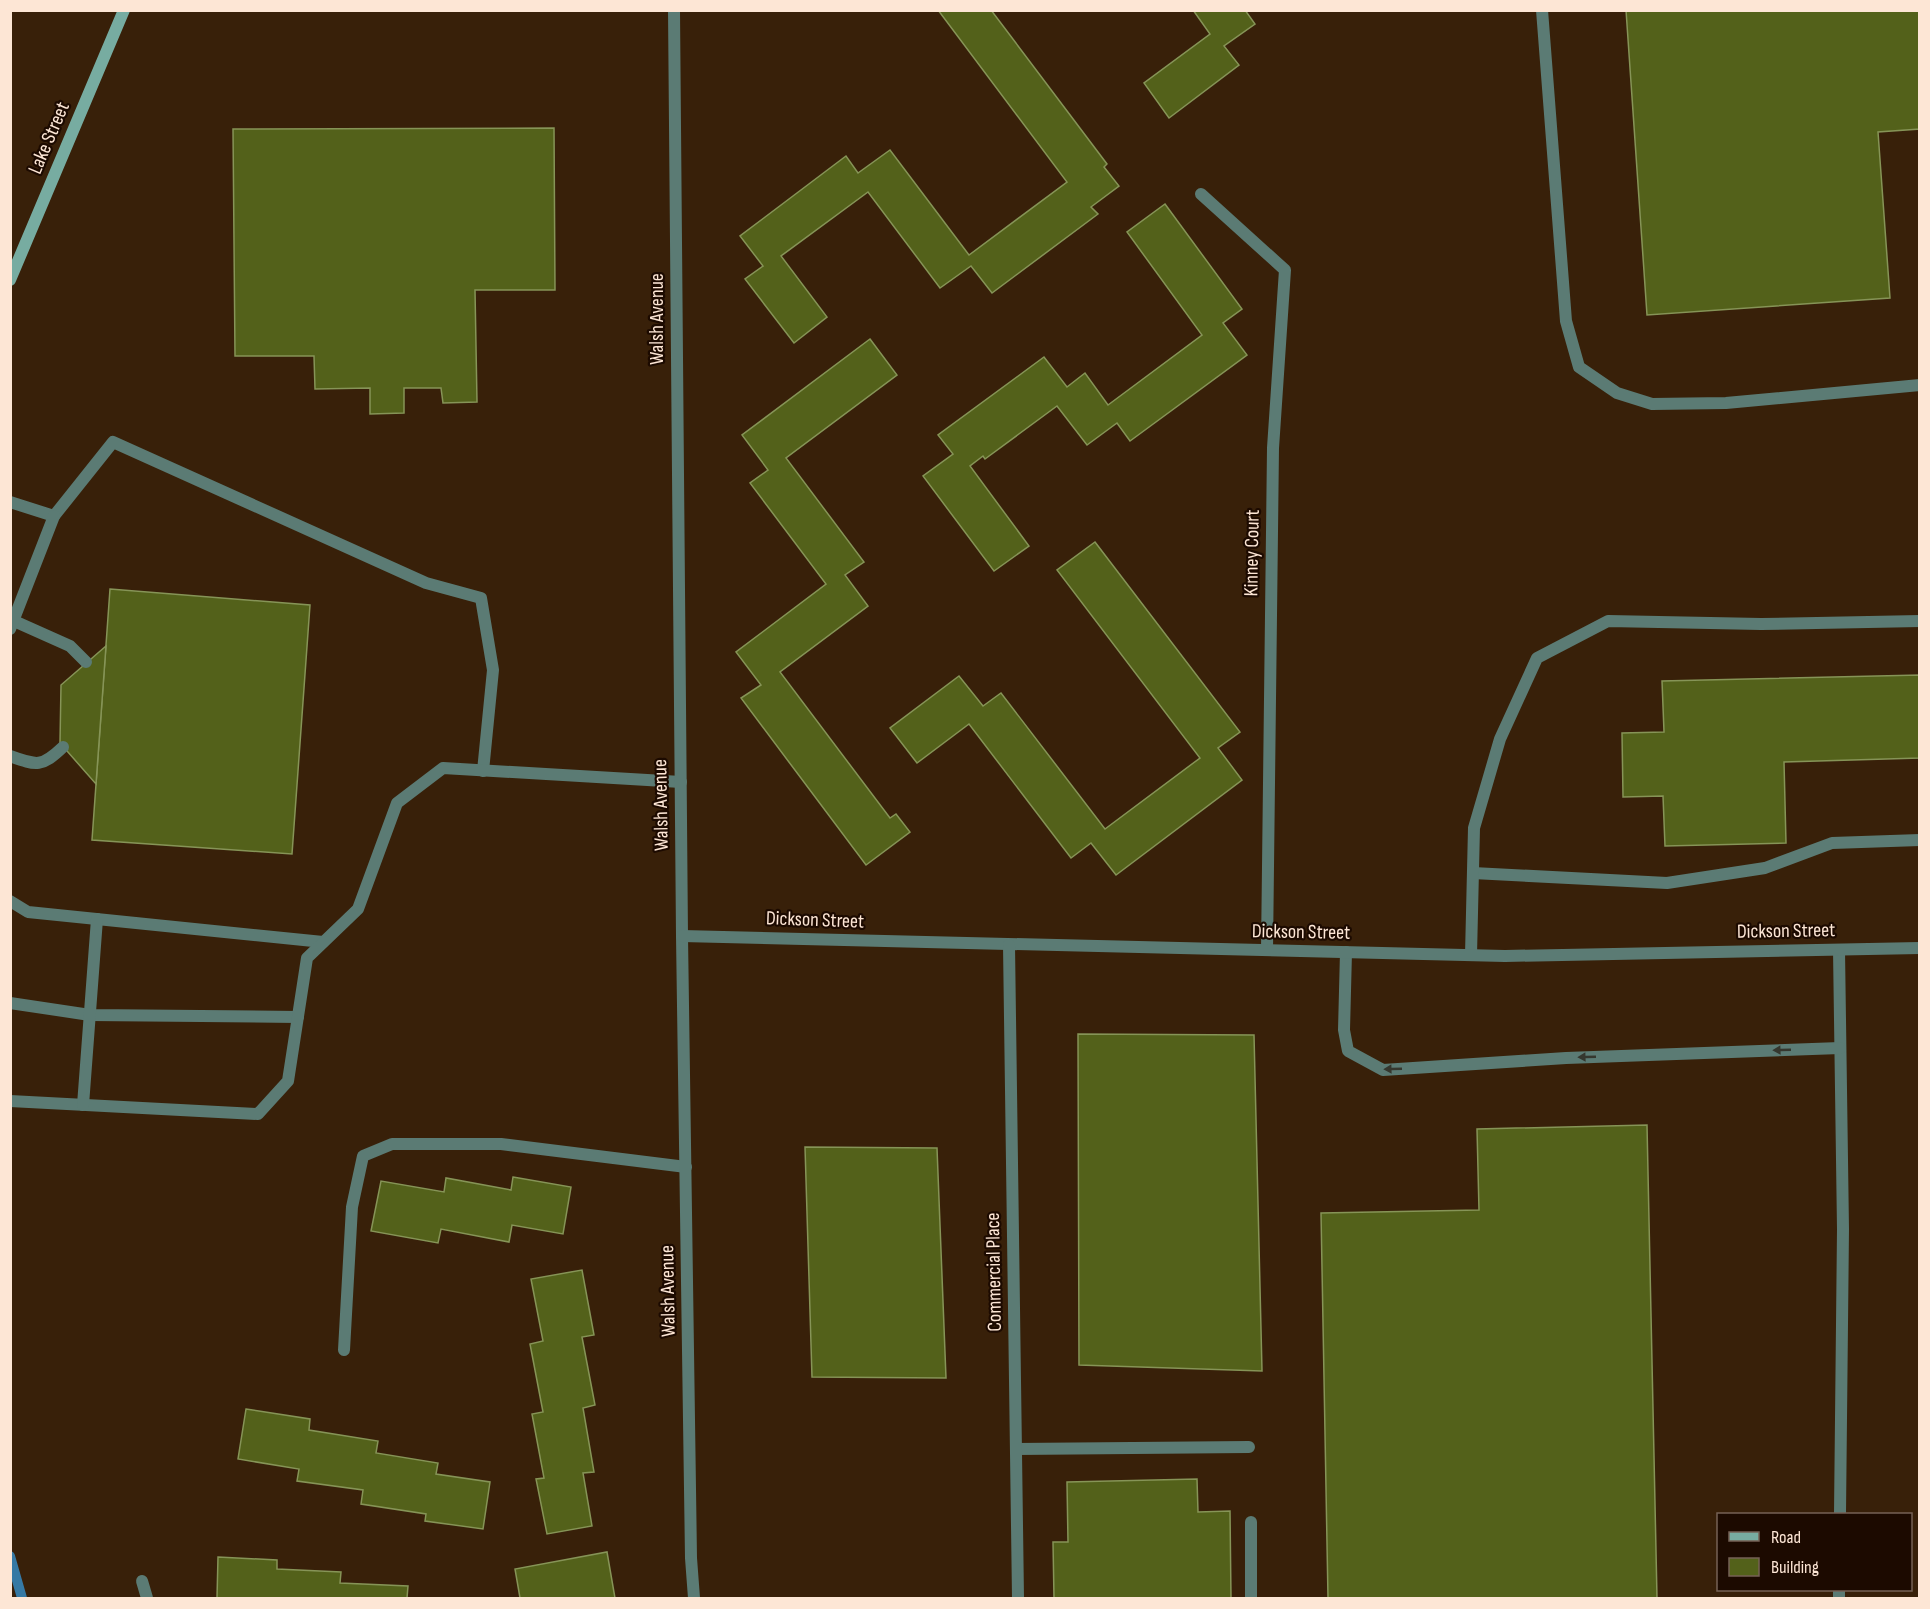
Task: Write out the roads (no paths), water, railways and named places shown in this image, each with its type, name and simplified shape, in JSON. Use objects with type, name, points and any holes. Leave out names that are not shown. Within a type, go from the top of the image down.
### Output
[{"type":"main road","name":"Lake Street","points":[[10,280],[124,10]]},
{"type":"street","name":"Walsh Avenue","points":[[674,10],[682,936],[691,1558],[694,1599]]},
{"type":"street","points":[[1542,10],[1566,321],[1579,367],[1617,393],[1652,404],[1726,403],[1920,385]]},
{"type":"street","name":"Kinney Court","points":[[1201,194],[1285,270],[1273,448],[1267,951]]},
{"type":"street","points":[[86,662],[70,646],[12,625],[54,516],[113,442],[426,583],[481,598],[493,670],[483,771]]},
{"type":"street","points":[[10,502],[54,516]]},
{"type":"street","points":[[1471,956],[1474,828],[1500,739],[1537,658],[1608,621],[1761,624],[1920,621]]},
{"type":"street","points":[[10,756],[31,764],[49,761],[63,747]]},
{"type":"street","points":[[10,1101],[258,1114],[288,1081],[307,958],[358,909],[397,803],[443,768],[681,782]]},
{"type":"street","points":[[1473,873],[1667,884],[1765,868],[1832,843],[1920,840]]},
{"type":"street","points":[[10,901],[28,912],[323,942]]},
{"type":"street","points":[[83,1105],[97,919]]},
{"type":"street","name":"Dickson Street","points":[[682,936],[1471,956],[1920,948]]},
{"type":"street","name":"Commercial Place","points":[[1009,945],[1018,1599]]},
{"type":"street","points":[[1839,950],[1843,1229],[1840,1513]]},
{"type":"street","points":[[1346,952],[1344,1030],[1348,1051],[1383,1070],[1566,1058],[1840,1048]]},
{"type":"street","points":[[10,1003],[90,1015],[298,1017]]},
{"type":"street","points":[[344,1350],[352,1207],[363,1156],[392,1144],[501,1144],[686,1167]]},
{"type":"street","points":[[1016,1449],[1250,1447]]},
{"type":"street","points":[[1251,1522],[1251,1599]]},
{"type":"street","points":[[142,1581],[147,1599]]},
{"type":"waterway","points":[[10,1556],[22,1598]]}]
